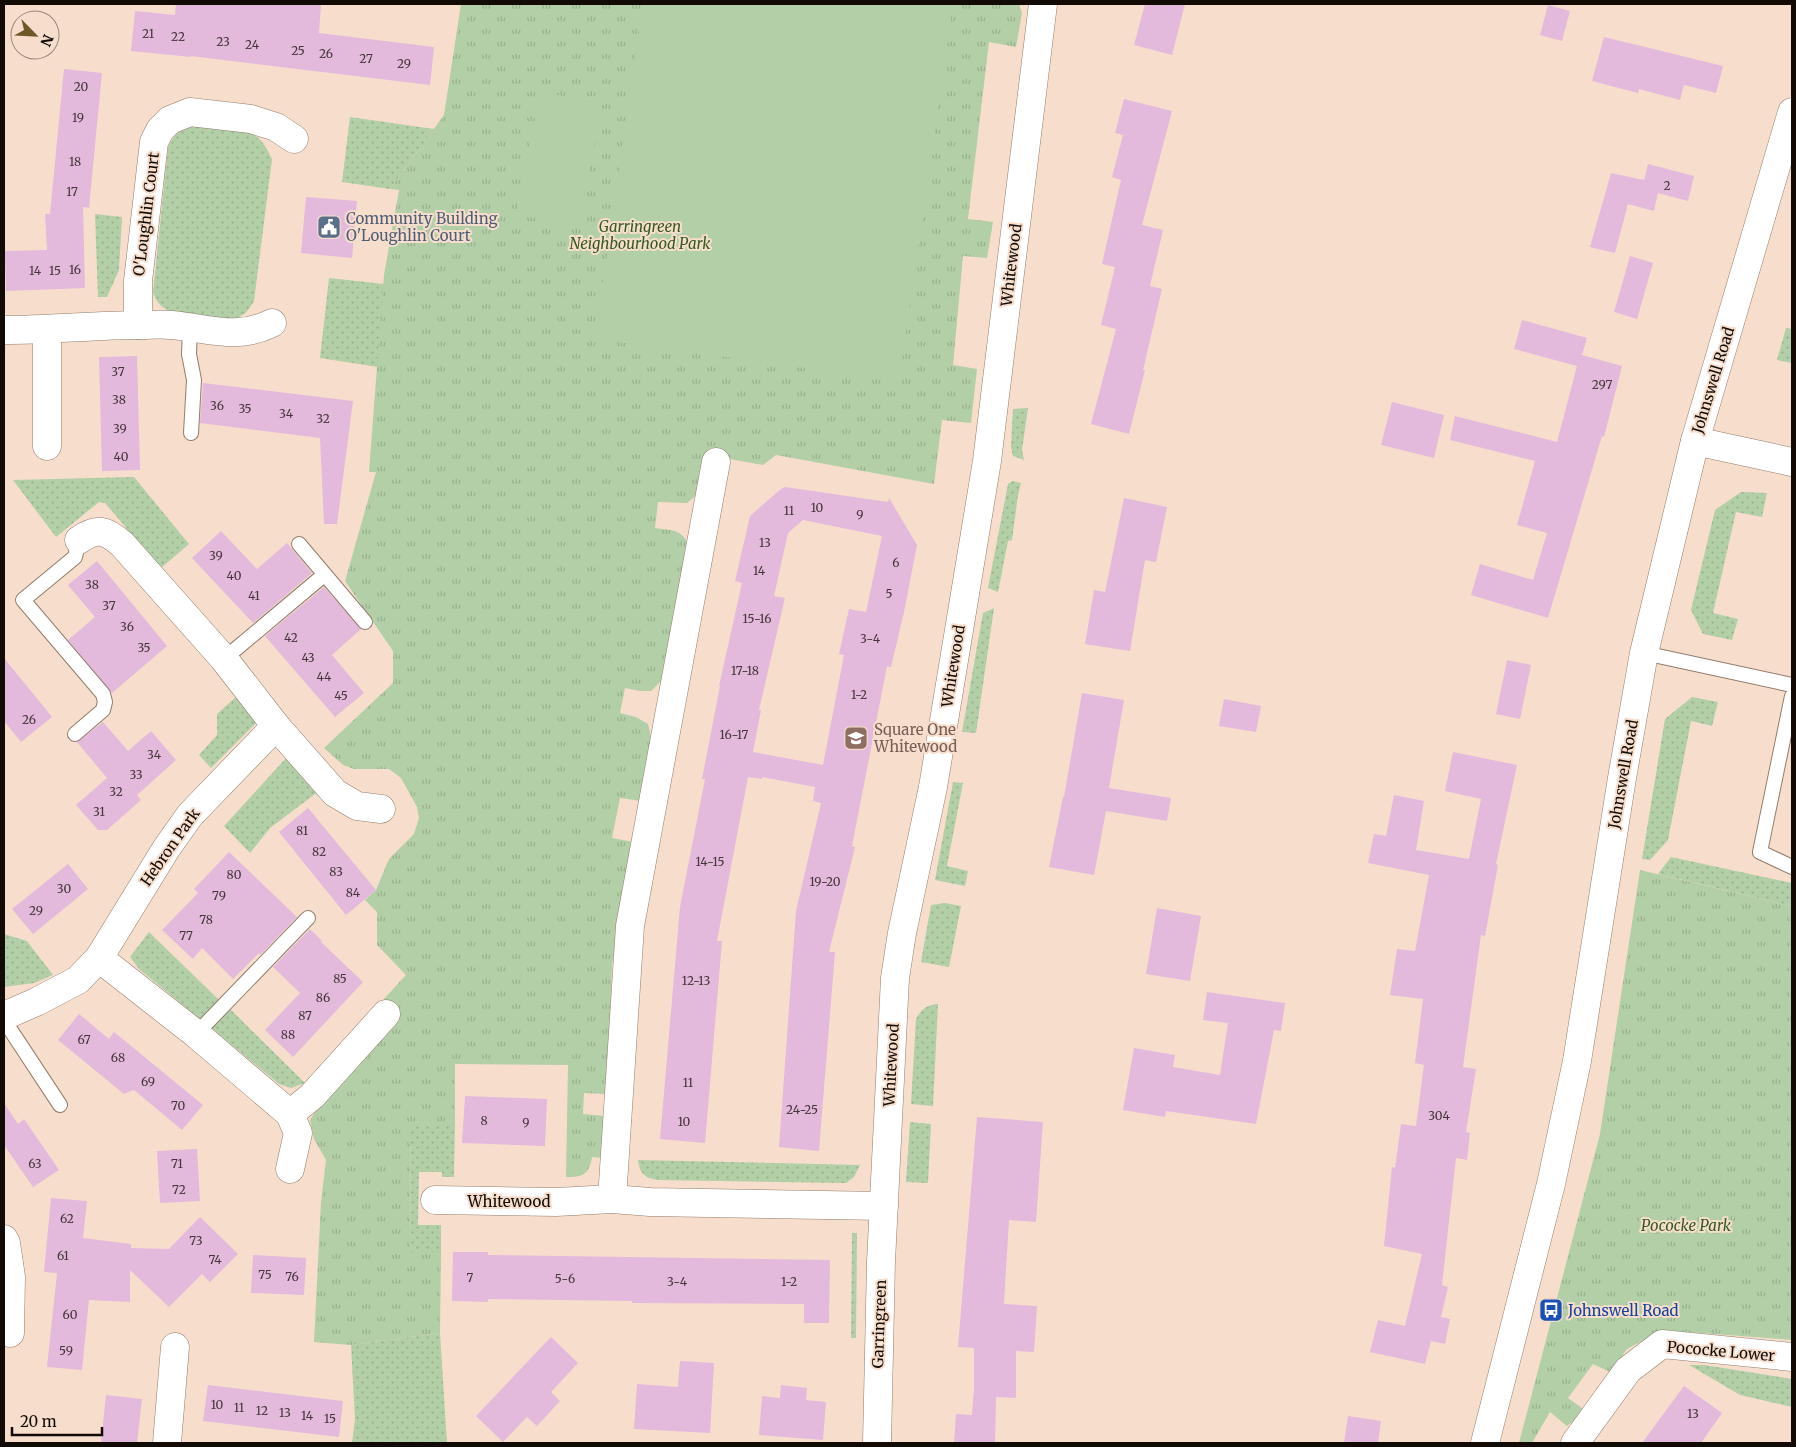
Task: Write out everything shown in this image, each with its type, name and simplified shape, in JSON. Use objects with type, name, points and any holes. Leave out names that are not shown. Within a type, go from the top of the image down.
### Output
[{"type":"street","name":"Whitewood","points":[[436,1200],[556,1202],[612,1199],[650,1202],[884,1206],[895,978],[902,933],[933,787],[987,461],[1043,4]]},
{"type":"street","name":"O'Loughlin Court","points":[[138,325],[140,261],[154,142],[160,130],[170,120],[190,112],[251,119],[276,127],[294,139]]},
{"type":"street","name":"Johnswell Road","points":[[1485,1443],[1550,1184],[1577,1061],[1644,653],[1695,441],[1792,112]]},
{"type":"street","points":[[4,330],[170,325],[231,333],[257,330],[272,323]]},
{"type":"street","points":[[47,330],[47,446]]},
{"type":"street","points":[[1695,441],[1792,462]]},
{"type":"street","points":[[612,1199],[630,926],[716,462]]},
{"type":"street","points":[[79,540],[97,532],[110,534],[122,544],[224,659],[276,726],[335,793],[356,806],[381,809]]},
{"type":"street","name":"Hebron Park","points":[[4,1016],[78,980],[98,958],[190,814],[276,726]]},
{"type":"street","points":[[98,958],[196,1034],[290,1114],[298,1133],[290,1168]]},
{"type":"street","points":[[290,1114],[312,1096],[386,1014]]},
{"type":"street","name":"Garringreen","points":[[877,1443],[884,1206]]},
{"type":"street","points":[[4,1239],[11,1277],[10,1333]]},
{"type":"street","name":"Pococke Lower","points":[[1575,1443],[1628,1370],[1662,1344],[1792,1357]]},
{"type":"street","points":[[167,1443],[175,1347]]},
{"type":"lane","points":[[190,327],[188,354],[194,380],[191,433]]},
{"type":"lane","points":[[75,734],[103,710],[105,702],[103,694],[23,600],[75,557],[79,540]]},
{"type":"lane","points":[[299,544],[366,622]]},
{"type":"lane","points":[[224,659],[324,575]]},
{"type":"lane","points":[[1644,653],[1792,685]]},
{"type":"lane","points":[[1792,696],[1760,852],[1792,867]]},
{"type":"lane","points":[[196,1034],[308,918]]},
{"type":"lane","points":[[4,1020],[60,1105]]},
{"type":"green space","name":"Garringreen Neighbourhood Park","points":[[461,4],[1019,4],[1022,13],[1016,47],[989,42],[968,219],[993,222],[987,258],[963,256],[953,365],[977,369],[971,423],[942,420],[934,484],[776,455],[763,465],[707,455],[700,492],[687,503],[658,502],[655,528],[680,533],[690,546],[665,677],[651,691],[625,688],[620,713],[636,717],[648,724],[652,742],[641,801],[620,798],[612,838],[634,842],[612,965],[607,1094],[584,1093],[583,1114],[605,1116],[603,1158],[592,1157],[589,1168],[584,1174],[566,1177],[568,1065],[455,1064],[455,1124],[411,1124],[410,1252],[441,1252],[440,1333],[351,1345],[314,1342],[321,1202],[326,1160],[314,1139],[310,1120],[321,1103],[398,1017],[383,1000],[406,975],[377,945],[377,912],[365,900],[376,890],[389,859],[414,834],[419,818],[417,807],[401,778],[389,769],[354,769],[343,765],[324,748],[393,683],[393,651],[345,581],[376,472],[369,472],[384,275],[399,190],[390,189],[444,115]]},
{"type":"green space","points":[[643,4],[953,4],[899,381],[595,339]]},
{"type":"green space","points":[[550,93],[597,104],[601,114],[579,220],[569,226],[522,215],[517,207],[538,102]]},
{"type":"green space","points":[[350,117],[434,129],[390,189],[342,182]]},
{"type":"green space","points":[[189,125],[249,132],[266,147],[272,159],[254,301],[245,313],[232,320],[171,312],[159,304],[153,292],[168,148],[176,134]]},
{"type":"green space","points":[[95,214],[122,217],[119,270],[107,297],[98,297]]},
{"type":"green space","points":[[329,278],[384,284],[378,367],[320,358]]},
{"type":"green space","points":[[1786,328],[1792,329],[1792,363],[1777,360]]},
{"type":"green space","points":[[1028,408],[1022,450],[1024,460],[1013,456],[1011,447],[1013,409]]},
{"type":"green space","points":[[134,477],[189,544],[161,568],[105,503],[99,502],[56,537],[13,480]]},
{"type":"green space","points":[[1013,481],[1021,483],[1012,540],[1008,541],[998,592],[988,588],[1008,484]]},
{"type":"green space","points":[[1741,492],[1767,493],[1762,517],[1736,512],[1713,613],[1738,619],[1732,640],[1703,634],[1691,610],[1715,510]]},
{"type":"green space","points":[[994,608],[976,733],[962,732],[983,613]]},
{"type":"green space","points":[[237,696],[259,720],[211,768],[199,755],[217,735],[217,714]]},
{"type":"green space","points":[[1692,697],[1718,702],[1712,726],[1691,721],[1668,840],[1650,860],[1642,859],[1665,719]]},
{"type":"green space","points":[[287,757],[319,791],[270,828],[250,853],[224,826]]},
{"type":"green space","points":[[953,782],[963,783],[947,866],[968,871],[965,886],[935,880]]},
{"type":"green space","points":[[1671,857],[1792,883],[1792,906],[1658,874]]},
{"type":"green space","name":"Pococke Park","points":[[1640,870],[1792,906],[1792,1340],[1662,1330],[1627,1349],[1610,1372],[1593,1364],[1568,1398],[1586,1411],[1567,1426],[1550,1412],[1532,1443],[1519,1443],[1600,1134]]},
{"type":"green space","points":[[945,903],[961,906],[949,967],[921,962],[931,905]]},
{"type":"green space","points":[[149,932],[219,1000],[201,1020],[139,969],[130,957]]},
{"type":"green space","points":[[4,934],[27,941],[53,975],[34,983],[4,987]]},
{"type":"green space","points":[[938,1004],[933,1106],[911,1104],[916,1019],[925,1008]]},
{"type":"green space","points":[[229,1008],[305,1083],[291,1088],[279,1084],[210,1027]]},
{"type":"green space","points":[[910,1122],[931,1124],[928,1183],[906,1182]]},
{"type":"green space","points":[[411,1123],[455,1124],[454,1177],[442,1177],[442,1172],[419,1172],[418,1225],[441,1225],[441,1253],[410,1252]]},
{"type":"green space","points":[[638,1160],[860,1165],[854,1177],[846,1183],[657,1180],[643,1174]]},
{"type":"green space","points":[[852,1233],[857,1233],[856,1338],[851,1338]]},
{"type":"green space","points":[[440,1333],[447,1443],[352,1443],[355,1419],[351,1345]]},
{"type":"green space","points":[[1689,1365],[1704,1365],[1792,1379],[1792,1407],[1740,1395]]},
{"type":"building","points":[[176,4],[321,4],[319,33],[434,47],[430,85],[191,56],[131,51],[135,11],[175,15]]},
{"type":"building","points":[[1145,4],[1185,4],[1172,55],[1134,45]]},
{"type":"building","points":[[1548,5],[1570,11],[1562,41],[1540,35]]},
{"type":"building","points":[[1604,37],[1723,66],[1716,93],[1684,85],[1680,100],[1639,89],[1638,93],[1592,81]]},
{"type":"building","points":[[64,69],[102,73],[89,208],[83,207],[85,288],[6,291],[5,251],[47,250],[45,214],[50,214]]},
{"type":"building","points":[[1124,99],[1172,111],[1142,225],[1163,230],[1150,286],[1162,289],[1129,434],[1091,424],[1116,329],[1101,325],[1115,267],[1102,264],[1121,180],[1112,177],[1123,135],[1115,133]]},
{"type":"building","points":[[1648,164],[1694,176],[1688,201],[1658,193],[1654,211],[1628,204],[1615,253],[1590,247],[1611,173],[1644,180]]},
{"type":"building","name":"Community Building O'Loughlin Court","points":[[306,197],[357,201],[352,258],[301,253]]},
{"type":"building","points":[[1630,256],[1653,263],[1637,319],[1614,312]]},
{"type":"building","points":[[1522,320],[1587,338],[1582,355],[1622,366],[1604,437],[1602,436],[1548,618],[1471,595],[1480,564],[1533,580],[1547,533],[1517,525],[1535,461],[1450,440],[1455,416],[1557,442],[1577,366],[1514,349]]},
{"type":"building","points":[[137,356],[140,470],[102,471],[99,357]]},
{"type":"building","points":[[203,383],[353,401],[337,524],[324,524],[320,438],[200,423]]},
{"type":"building","points":[[1392,402],[1444,415],[1434,458],[1381,445]]},
{"type":"building","points":[[785,487],[888,502],[889,498],[917,545],[891,667],[887,666],[852,846],[855,847],[829,952],[835,952],[819,1151],[779,1147],[796,911],[821,803],[813,801],[815,787],[762,777],[762,779],[748,777],[717,941],[722,941],[705,1143],[660,1139],[680,907],[705,779],[702,779],[719,686],[742,583],[735,581],[750,516]],"holes":[[[803,520],[882,536],[866,612],[849,609],[839,654],[844,655],[823,765],[753,752],[761,710],[759,710],[785,598],[774,596],[788,533]]]},
{"type":"building","points":[[1124,498],[1167,507],[1156,562],[1145,560],[1130,651],[1085,644],[1094,590],[1105,592]]},
{"type":"building","points":[[221,531],[257,569],[287,543],[312,573],[253,623],[192,558]]},
{"type":"building","points":[[97,561],[167,646],[112,693],[68,640],[95,617],[68,585]]},
{"type":"building","points":[[324,587],[361,629],[332,655],[364,693],[335,717],[265,636]]},
{"type":"building","points":[[4,658],[52,717],[21,742],[4,721]]},
{"type":"building","points":[[1507,660],[1531,665],[1520,719],[1496,714]]},
{"type":"building","points":[[1082,693],[1124,700],[1109,788],[1171,798],[1167,821],[1106,811],[1094,875],[1049,867],[1064,797]]},
{"type":"building","points":[[1224,699],[1261,706],[1256,732],[1219,726]]},
{"type":"building","points":[[103,722],[128,751],[151,731],[176,760],[137,795],[141,800],[107,830],[98,830],[76,805],[107,778],[77,742]]},
{"type":"building","points":[[1453,752],[1517,765],[1496,864],[1498,865],[1485,936],[1481,935],[1463,1067],[1476,1069],[1466,1132],[1470,1133],[1467,1160],[1456,1158],[1442,1285],[1448,1287],[1441,1317],[1450,1319],[1445,1344],[1431,1341],[1425,1364],[1370,1352],[1378,1320],[1405,1326],[1422,1254],[1384,1246],[1392,1167],[1395,1168],[1401,1124],[1416,1126],[1424,1065],[1415,1063],[1423,999],[1390,995],[1397,949],[1415,951],[1429,875],[1368,863],[1374,834],[1386,836],[1394,795],[1424,801],[1416,850],[1469,859],[1481,799],[1445,791]]},
{"type":"building","points":[[308,808],[376,890],[346,915],[279,832]]},
{"type":"building","points":[[229,852],[297,917],[260,955],[259,953],[233,979],[202,948],[193,959],[162,930],[198,893],[194,889]]},
{"type":"building","points":[[68,864],[88,889],[33,934],[12,909]]},
{"type":"building","points":[[1157,908],[1201,916],[1190,981],[1146,974]]},
{"type":"building","points":[[310,929],[363,982],[293,1057],[265,1030],[300,993],[273,967]]},
{"type":"building","points":[[1207,992],[1285,1003],[1281,1031],[1274,1030],[1256,1124],[1166,1111],[1165,1117],[1123,1110],[1134,1048],[1175,1055],[1173,1067],[1220,1075],[1228,1023],[1203,1020]]},
{"type":"building","points":[[79,1014],[109,1039],[114,1032],[203,1105],[182,1130],[134,1090],[124,1094],[58,1040]]},
{"type":"building","points":[[465,1096],[547,1099],[545,1146],[462,1143]]},
{"type":"building","points":[[4,1103],[18,1124],[24,1119],[59,1170],[33,1187],[4,1145]]},
{"type":"building","points":[[977,1117],[1043,1122],[1036,1222],[1009,1220],[1004,1304],[1037,1306],[1034,1352],[1016,1351],[1016,1398],[996,1397],[995,1443],[954,1443],[956,1414],[972,1415],[974,1388],[974,1348],[958,1347]]},
{"type":"building","points":[[197,1149],[200,1201],[160,1203],[157,1151]]},
{"type":"building","points":[[51,1198],[87,1201],[83,1238],[131,1244],[131,1248],[169,1249],[200,1217],[238,1254],[210,1282],[202,1274],[169,1307],[130,1270],[130,1302],[89,1300],[82,1370],[47,1367],[57,1273],[44,1272]]},
{"type":"building","points":[[453,1252],[488,1252],[488,1255],[830,1260],[829,1323],[804,1323],[804,1304],[632,1303],[632,1301],[488,1299],[488,1302],[452,1301]]},
{"type":"building","points":[[253,1255],[306,1258],[304,1295],[251,1293]]},
{"type":"building","points":[[551,1337],[578,1363],[551,1392],[560,1401],[537,1426],[527,1417],[503,1442],[476,1416]]},
{"type":"building","points":[[680,1361],[714,1363],[710,1433],[634,1429],[637,1384],[678,1387]]},
{"type":"building","points":[[208,1385],[343,1401],[339,1437],[203,1421]]},
{"type":"building","points":[[781,1385],[807,1388],[806,1400],[826,1402],[823,1440],[759,1435],[762,1396],[780,1398]]},
{"type":"building","points":[[1684,1386],[1722,1413],[1701,1443],[1642,1443]]},
{"type":"building","points":[[106,1395],[142,1399],[137,1443],[101,1443]]},
{"type":"building","points":[[1348,1416],[1381,1421],[1378,1443],[1344,1443]]},
{"type":"place","name":"Community Building O'Loughlin Court","points":[[329,227]]},
{"type":"place","name":"Square One Whitewood","points":[[856,738]]},
{"type":"place","name":"Johnswell Road","points":[[1551,1310]]}]
